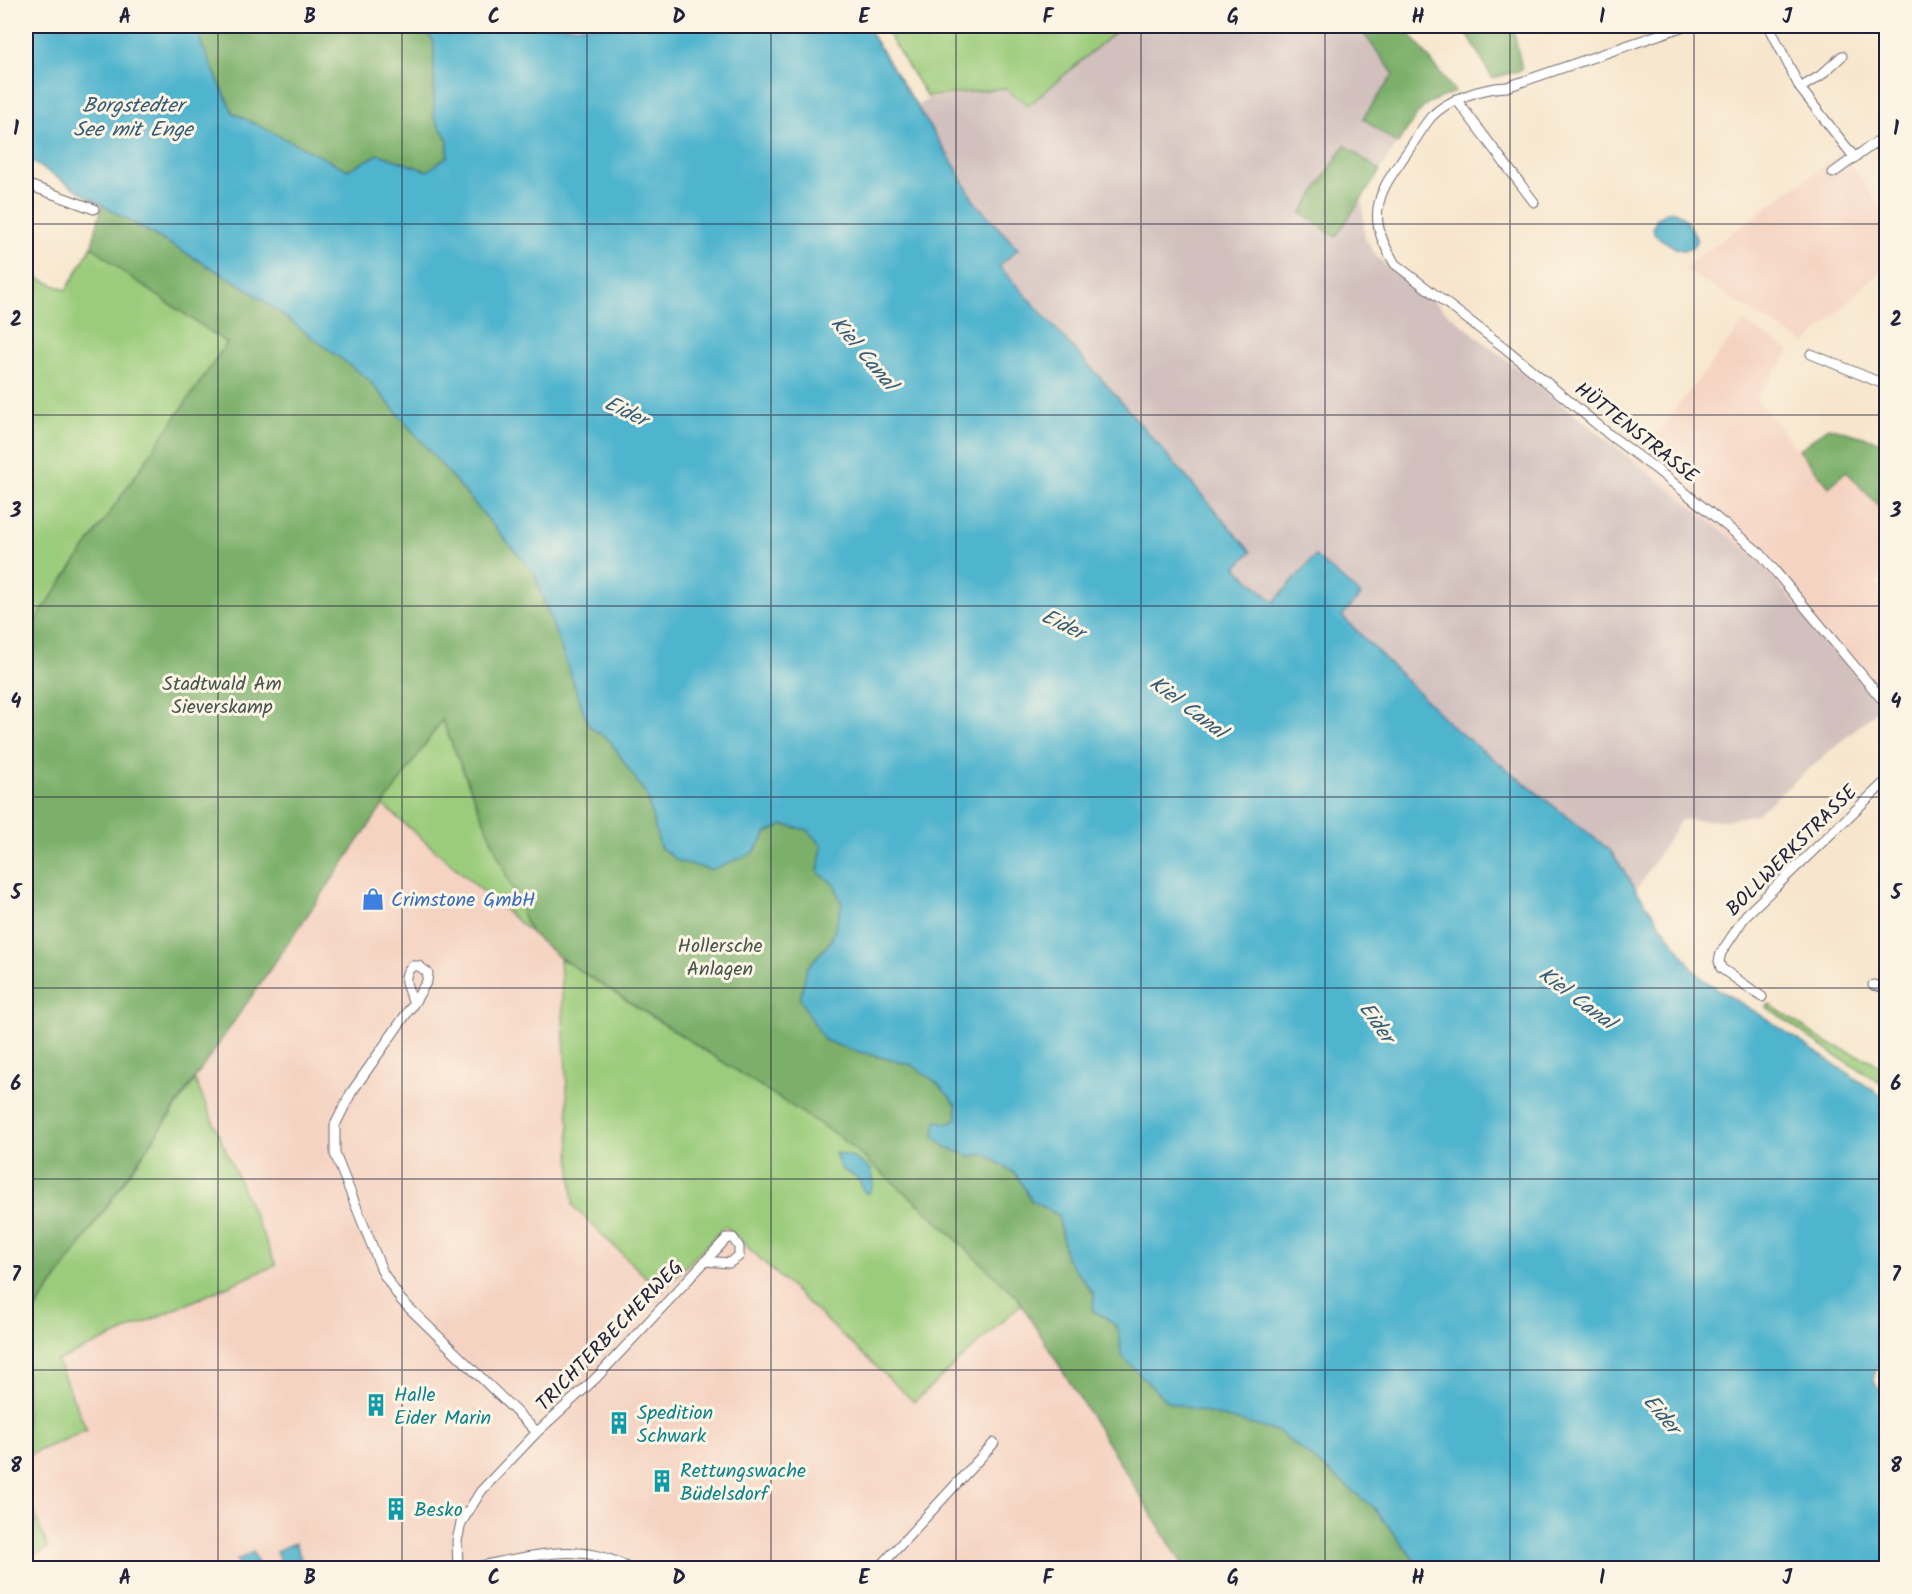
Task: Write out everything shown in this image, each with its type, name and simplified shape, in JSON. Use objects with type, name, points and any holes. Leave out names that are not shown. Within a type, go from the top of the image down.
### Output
[{"type":"street","points":[[1534,202],[1456,99],[1494,87],[1507,87],[1684,26]]},
{"type":"street","points":[[1769,26],[1800,88],[1854,157]]},
{"type":"street","points":[[1800,88],[1820,76],[1842,56]]},
{"type":"street","name":"HÜTTENSTRASSE","points":[[1456,99],[1432,116],[1389,178],[1382,193],[1378,210],[1379,230],[1395,264],[1505,348],[1611,436],[1656,469],[1760,553],[1887,704]]},
{"type":"street","points":[[1833,173],[1887,135]]},
{"type":"street","points":[[26,184],[94,209]]},
{"type":"street","points":[[1810,354],[1884,384],[1887,372]]},
{"type":"street","name":"BOLLWERKSTRASSE","points":[[1762,997],[1721,968],[1720,957],[1725,945],[1746,915],[1887,782]]},
{"type":"street","points":[[1874,985],[1887,986]]},
{"type":"street","name":"TRICHTERBECHERWEG","points":[[414,1003],[351,1093],[335,1125],[335,1154],[383,1273],[401,1300],[537,1432]]},
{"type":"street","name":"TRICHTERBECHERWEG","points":[[458,1569],[457,1541],[461,1523],[481,1491],[537,1432],[596,1378],[705,1261]]},
{"type":"street","points":[[879,1569],[994,1443]]},
{"type":"street","points":[[471,1569],[531,1556],[568,1551],[594,1555],[628,1569]]},
{"type":"shaded area","points":[[1122,26],[1358,26],[1394,74],[1364,118],[1397,144],[1380,171],[1345,145],[1301,213],[1336,237],[1362,198],[1365,238],[1378,258],[1755,557],[1882,706],[1757,814],[1727,820],[1681,820],[1636,890],[1611,851],[1454,728],[1342,615],[1360,594],[1315,556],[1274,602],[1235,566],[1251,552],[1104,382],[999,266],[1017,249],[974,201],[917,106],[928,99],[1004,88],[1030,105]]},
{"type":"shaded area","points":[[1842,152],[1886,215],[1886,265],[1806,344],[1683,269]]},
{"type":"shaded area","points":[[1744,322],[1790,351],[1756,399],[1828,486],[1846,471],[1886,514],[1886,574],[1876,583],[1886,595],[1886,711],[1755,557],[1634,461]]},
{"type":"shaded area","points":[[383,805],[560,958],[573,1206],[661,1292],[725,1226],[914,1402],[1021,1304],[1185,1568],[26,1568],[26,1560],[48,1548],[26,1493],[26,1456],[87,1430],[57,1361],[276,1265],[195,1080]]},
{"type":"green space","points":[[199,26],[423,26],[434,42],[434,117],[448,140],[448,156],[428,171],[379,154],[348,170],[233,113],[201,43]]},
{"type":"green space","points":[[883,26],[1122,26],[1029,105],[1004,88],[927,97]]},
{"type":"green space","points":[[1358,26],[1404,26],[1455,92],[1428,103],[1397,144],[1363,118],[1394,74]]},
{"type":"green space","points":[[1463,26],[1513,26],[1522,70],[1492,78]]},
{"type":"green space","points":[[1345,145],[1380,171],[1336,237],[1301,213]]},
{"type":"green space","points":[[102,205],[243,286],[368,379],[534,573],[589,726],[610,741],[647,796],[660,847],[753,853],[767,833],[783,825],[808,830],[822,845],[818,872],[835,885],[842,905],[831,941],[807,968],[824,1040],[848,1049],[912,1065],[937,1083],[956,1104],[957,1118],[950,1124],[969,1156],[985,1154],[1016,1174],[1031,1200],[1058,1215],[1066,1258],[1120,1333],[1121,1355],[1252,1424],[1279,1432],[1374,1508],[1421,1568],[1185,1568],[1017,1297],[921,1206],[837,1135],[560,958],[530,932],[442,720],[26,1323],[26,634],[227,343],[123,272],[92,246]]},
{"type":"green space","points":[[92,246],[123,272],[227,343],[26,634],[26,273],[66,290]]},
{"type":"green space","points":[[1828,427],[1886,443],[1886,514],[1846,471],[1829,487],[1799,450]]},
{"type":"green space","points":[[442,720],[530,932],[383,805]]},
{"type":"green space","points":[[560,958],[837,1135],[921,1206],[1017,1297],[1021,1304],[914,1402],[725,1226],[661,1292],[573,1206]]},
{"type":"green space","points":[[1769,1004],[1827,1043],[1872,1061],[1886,1071],[1886,1086],[1830,1052],[1767,1007]]},
{"type":"green space","points":[[195,1080],[276,1265],[57,1361],[87,1430],[26,1456],[26,1323]]},
{"type":"green space","points":[[26,1493],[48,1548],[26,1560]]},
{"type":"water","points":[[26,26],[199,26],[201,43],[233,113],[348,170],[379,154],[427,171],[448,156],[448,140],[434,117],[434,42],[423,26],[866,26],[956,168],[974,201],[1018,249],[999,266],[1104,382],[1251,552],[1236,567],[1274,602],[1315,556],[1361,595],[1342,616],[1454,728],[1611,851],[1693,969],[1705,981],[1762,1016],[1886,1099],[1886,1369],[1877,1367],[1874,1379],[1879,1390],[1886,1396],[1886,1568],[1421,1568],[1374,1508],[1279,1432],[1167,1402],[1121,1355],[1119,1332],[1113,1323],[1093,1311],[1094,1294],[1066,1258],[1058,1215],[1031,1200],[1016,1174],[985,1154],[970,1156],[946,1147],[934,1136],[936,1121],[950,1124],[957,1118],[956,1104],[937,1083],[912,1065],[848,1049],[824,1040],[800,999],[807,968],[831,941],[842,905],[835,885],[818,872],[822,845],[808,830],[783,825],[767,833],[753,853],[711,870],[678,861],[660,847],[647,796],[610,741],[589,726],[534,573],[368,379],[243,286],[102,205],[26,158]]},
{"type":"water","points":[[1675,211],[1694,233],[1697,242],[1693,248],[1677,249],[1655,235],[1653,228],[1657,218]]},
{"type":"water","points":[[835,1153],[851,1156],[871,1169],[873,1182],[868,1194],[864,1192],[859,1180],[841,1169]]},
{"type":"water","points":[[295,1543],[301,1558],[282,1566],[276,1551]]},
{"type":"water","points":[[253,1552],[260,1568],[241,1568],[237,1560]]},
{"type":"place","name":"Crimstone GmbH","points":[[373,899]]},
{"type":"place","name":"Halle Eider Marin","points":[[376,1405]]},
{"type":"place","name":"Spedition Schwark","points":[[619,1423]]},
{"type":"place","name":"Rettungswache Büdelsdorf","points":[[662,1481]]},
{"type":"place","name":"Besko","points":[[396,1509]]},
{"type":"water label","name":"Borgstedter See mit Enge","points":[[133,117]]},
{"type":"water label","name":"Kiel Canal","points":[[864,353]]},
{"type":"water label","name":"Eider","points":[[626,411]]},
{"type":"water label","name":"Eider","points":[[1063,624]]},
{"type":"water label","name":"Kiel Canal","points":[[1188,707]]},
{"type":"water label","name":"Kiel Canal","points":[[1577,998]]},
{"type":"water label","name":"Eider","points":[[1377,1022]]},
{"type":"water label","name":"Eider","points":[[1662,1414]]},
{"type":"park label","name":"Stadtwald Am Sieverskamp","points":[[222,694]]},
{"type":"park label","name":"Hollersche Anlagen","points":[[720,956]]}]
